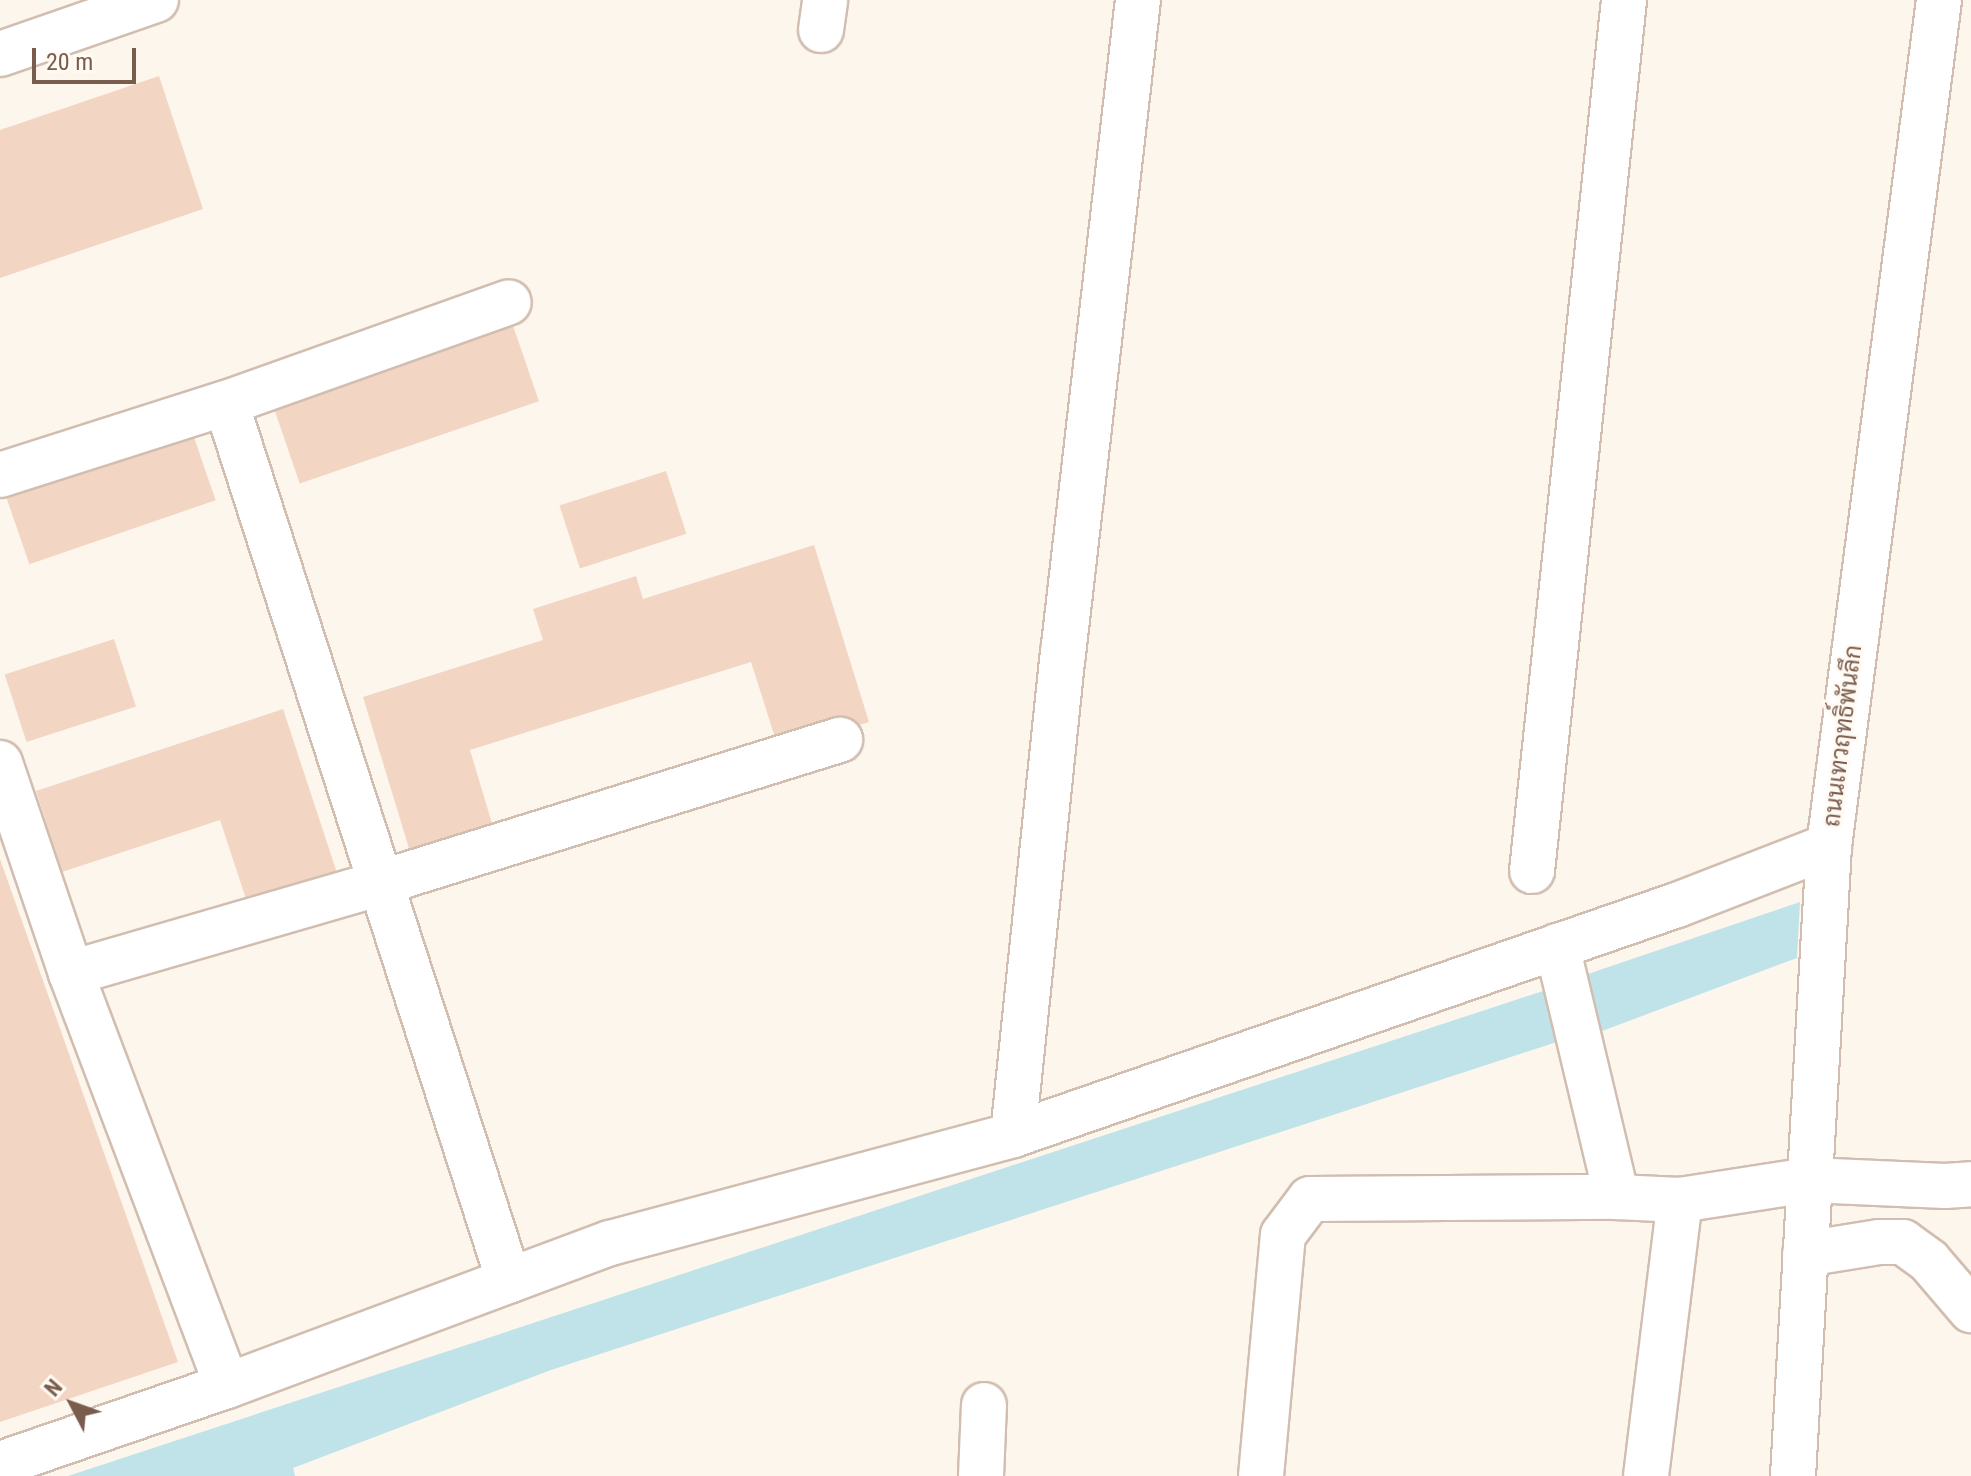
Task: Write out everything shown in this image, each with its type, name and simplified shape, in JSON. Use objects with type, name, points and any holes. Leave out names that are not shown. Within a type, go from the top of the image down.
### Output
[{"type":"street","points":[[0,54],[156,0]]},
{"type":"street","points":[[1013,1135],[1063,654],[1138,0]]},
{"type":"street","name":"ถนนเทวฤทธิ์พันลึก","points":[[1793,1476],[1829,846],[1939,0]]},
{"type":"street","points":[[1532,871],[1618,1]]},
{"type":"street","points":[[0,475],[226,403],[509,302]]},
{"type":"street","points":[[226,403],[509,1281]]},
{"type":"street","points":[[71,973],[380,883],[840,740]]},
{"type":"street","points":[[0,763],[71,973],[227,1386]]},
{"type":"street","points":[[0,1464],[227,1386],[610,1243],[1013,1135],[1560,962],[1677,905],[1829,846]]},
{"type":"street","points":[[1560,962],[1617,1197]]},
{"type":"street","points":[[1261,1476],[1283,1235],[1310,1199],[1617,1197],[1680,1200],[1809,1180],[1945,1186],[1971,1184]]},
{"type":"street","points":[[1646,1476],[1680,1200]]},
{"type":"street","points":[[1805,1254],[1879,1242],[1903,1242],[1929,1261],[1971,1310]]},
{"type":"street","points":[[981,1476],[984,1405]]},
{"type":"water","points":[[1800,902],[1797,958],[1602,1031],[1582,976]]},
{"type":"water","points":[[1555,987],[1572,1037],[551,1370],[293,1468],[295,1476],[68,1476]]},
{"type":"building","points":[[159,76],[203,209],[0,278],[0,130]]},
{"type":"building","points":[[510,317],[539,401],[300,484],[271,399]]},
{"type":"building","points":[[187,417],[216,500],[29,564],[1,481]]},
{"type":"building","points":[[666,471],[686,534],[580,568],[559,506]]},
{"type":"building","points":[[814,545],[869,722],[779,750],[751,662],[470,750],[494,830],[411,855],[363,697],[543,640],[533,609],[636,576],[643,599]]},
{"type":"building","points":[[114,639],[136,707],[27,742],[5,675]]},
{"type":"building","points":[[283,709],[340,882],[250,911],[220,820],[62,872],[36,791]]},
{"type":"building","points":[[0,859],[178,1362],[0,1422]]}]
